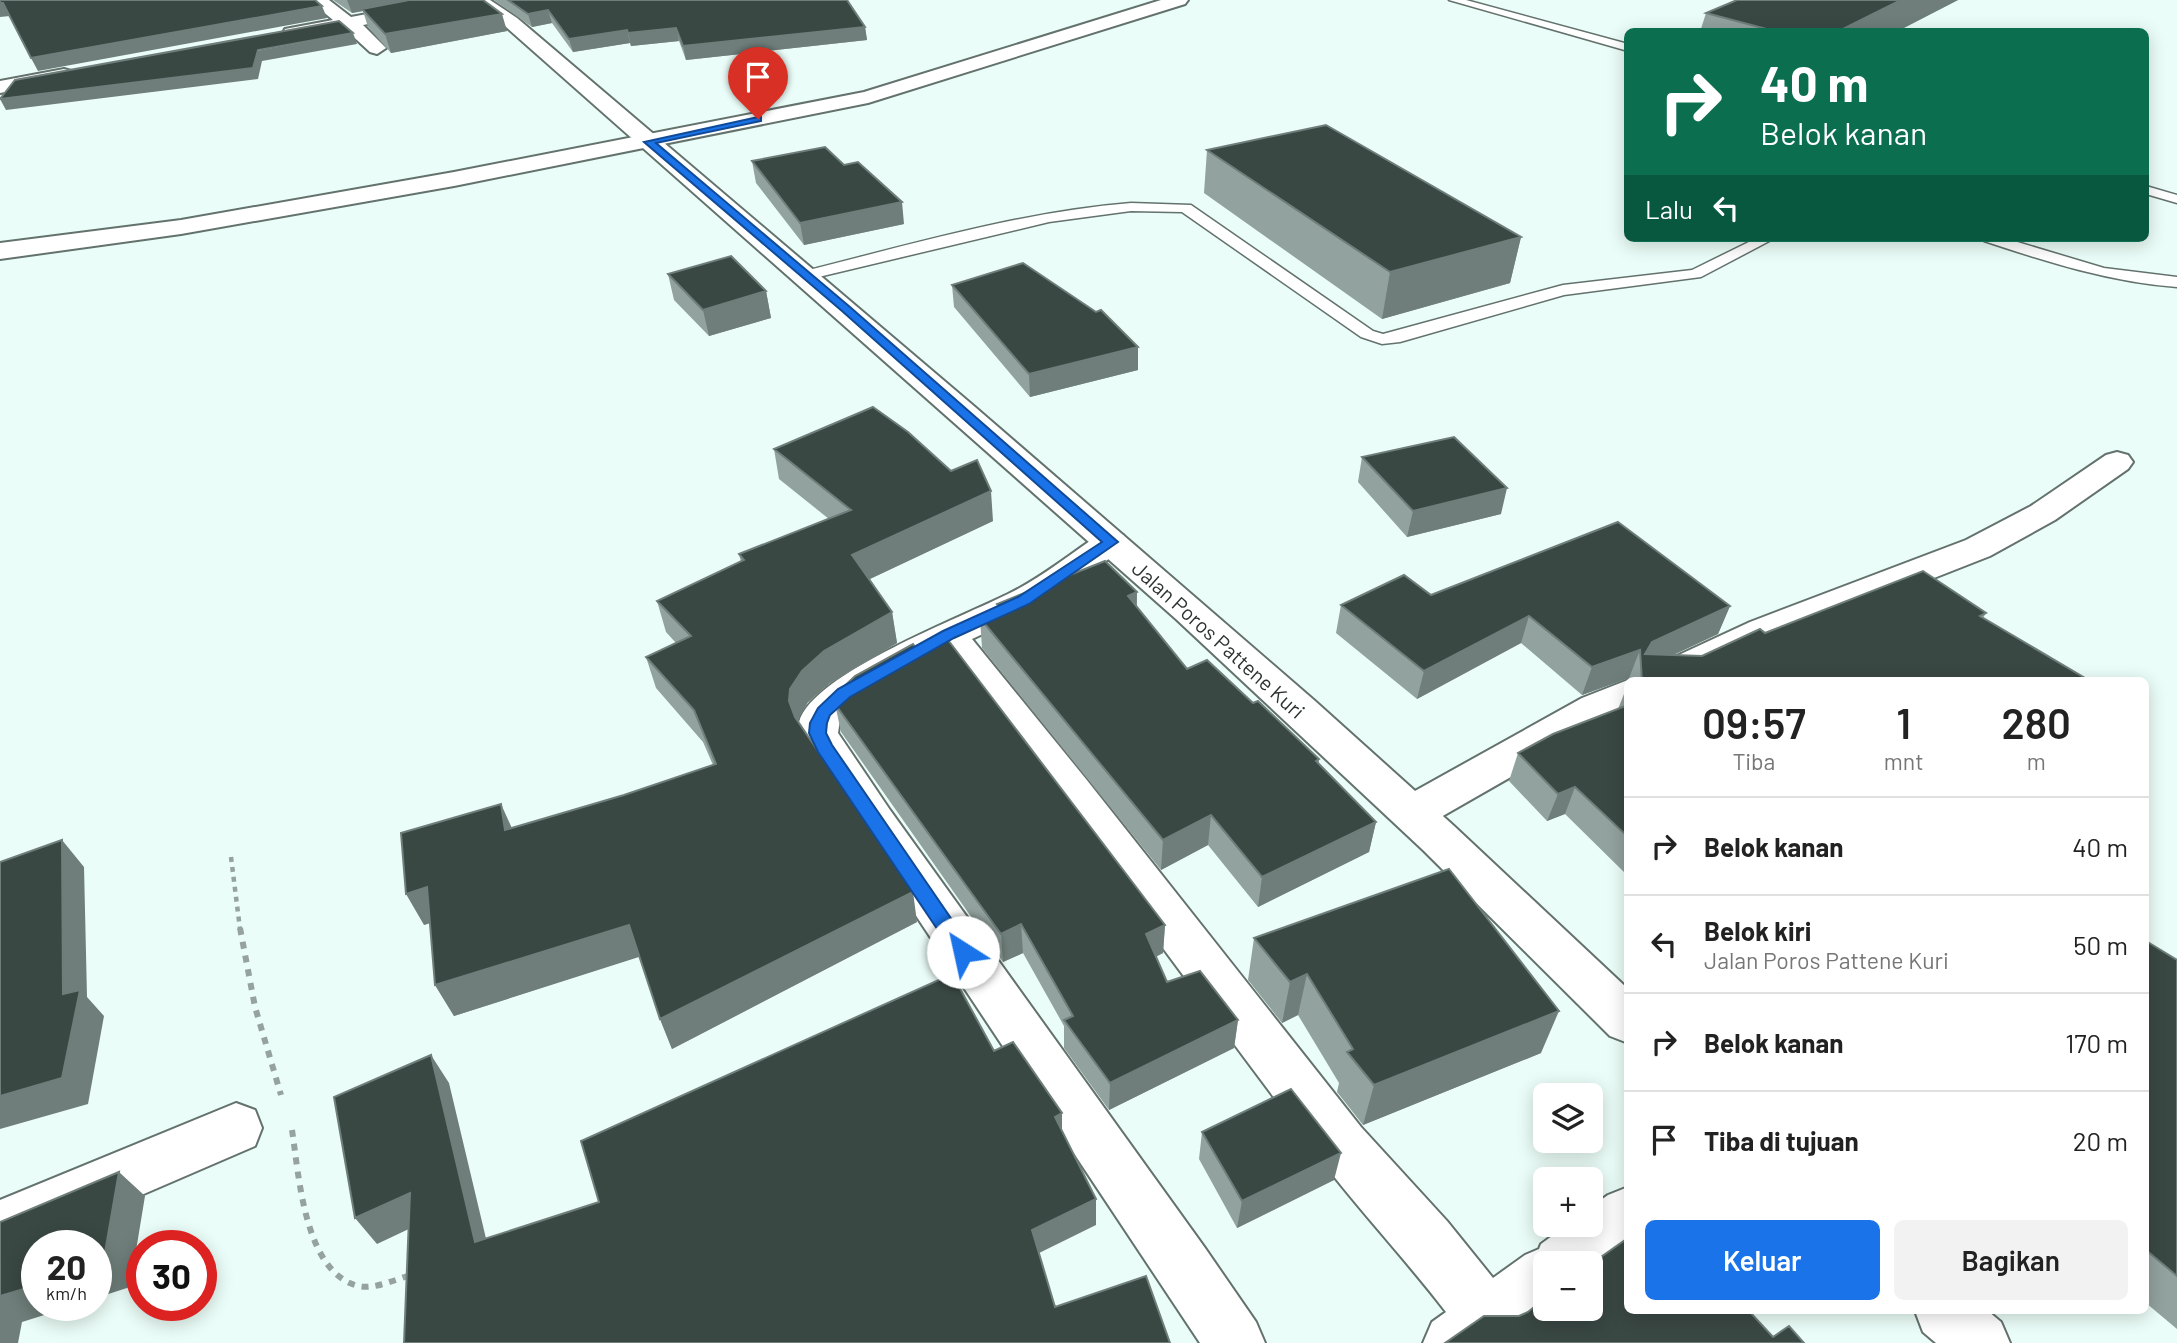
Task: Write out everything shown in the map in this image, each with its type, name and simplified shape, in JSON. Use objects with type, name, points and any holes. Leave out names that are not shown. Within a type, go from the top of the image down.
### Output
[{"type":"street","points":[[318,0],[377,48]]},
{"type":"street","points":[[267,38],[469,0]]},
{"type":"street","name":"Jalan Poros Pattene Kuri","points":[[478,0],[511,22],[1111,542],[1412,813],[1624,1017]]},
{"type":"street","points":[[0,251],[181,227],[649,142],[868,97],[1179,0]]},
{"type":"street","points":[[0,87],[89,71]]},
{"type":"street","points":[[1665,677],[1763,631],[1978,548],[2043,513],[2117,462]]},
{"type":"street","points":[[1111,542],[1024,601],[948,635],[844,693],[823,712],[818,733],[824,747],[947,930],[1166,1239],[1236,1343]]},
{"type":"street","points":[[948,635],[1104,832],[1342,1145],[1427,1241],[1470,1331],[1533,1284]]},
{"type":"street","points":[[1412,813],[1596,708],[1624,696]]},
{"type":"street","points":[[0,1228],[236,1128]]},
{"type":"street","points":[[1578,1251],[1624,1217]]},
{"type":"street","points":[[1947,1314],[1980,1343]]},
{"type":"lane","points":[[1454,0],[1624,47]]},
{"type":"lane","points":[[2149,191],[2177,199]]},
{"type":"lane","points":[[806,275],[1031,221],[1081,212],[1186,208],[1367,334],[1382,339],[1394,338],[1563,290],[1696,274],[1760,242]]},
{"type":"lane","points":[[2002,242],[2101,273],[2144,281],[2177,282]]},
{"type":"path","points":[[231,857],[242,947],[259,1031],[284,1104]]},
{"type":"path","points":[[294,1139],[313,1240],[327,1265],[339,1278],[361,1287],[426,1272]]},
{"type":"building","points":[[0,0],[315,0],[322,6],[31,58]]},
{"type":"building","points":[[409,0],[483,0],[502,14],[385,34],[362,9]]},
{"type":"building","points":[[508,0],[847,0],[865,27],[683,46],[676,28],[628,33],[627,30],[569,39],[548,10],[528,14]]},
{"type":"building","points":[[1737,0],[1901,0],[1845,28],[1763,28],[1706,13]]},
{"type":"building","points":[[339,21],[353,33],[258,50],[253,68],[0,99],[15,80]]},
{"type":"building","points":[[1326,125],[1521,237],[1390,272],[1207,150]]},
{"type":"building","points":[[825,147],[844,165],[858,162],[902,202],[800,223],[752,161]]},
{"type":"building","points":[[731,256],[766,291],[703,310],[668,274]]},
{"type":"building","points":[[1023,263],[1096,312],[1101,310],[1138,347],[1029,374],[952,285]]},
{"type":"building","points":[[873,407],[908,432],[951,471],[977,460],[991,491],[852,555],[892,612],[824,651],[802,671],[790,689],[789,701],[795,717],[913,892],[660,1019],[629,925],[435,985],[427,887],[406,894],[401,833],[501,804],[505,830],[624,795],[716,764],[694,710],[646,657],[691,636],[657,601],[744,560],[739,554],[851,510],[774,449]]},
{"type":"building","points":[[1454,437],[1507,488],[1413,511],[1362,457]]},
{"type":"building","points":[[1618,522],[1730,606],[1652,642],[1645,654],[1702,656],[1760,629],[1765,633],[1923,571],[1986,613],[1980,616],[2083,677],[1642,677],[1640,650],[1592,667],[1529,616],[1424,671],[1341,605],[1404,575],[1431,595]]},
{"type":"building","points":[[1105,561],[1137,592],[1128,596],[1187,669],[1207,660],[1253,703],[1258,701],[1319,759],[1316,761],[1376,822],[1262,877],[1211,815],[1163,840],[980,618],[1001,608],[997,604]]},
{"type":"building","points":[[945,636],[1165,925],[1146,934],[1167,982],[1200,971],[1238,1020],[1110,1083],[1064,1020],[1073,1016],[1021,924],[1001,934],[835,704],[837,693],[855,676],[913,644],[916,648]]},
{"type":"building","points":[[1624,707],[1624,833],[1575,787],[1558,794],[1518,753],[1553,734]]},
{"type":"building","points":[[62,840],[63,994],[80,990],[62,1078],[0,1096],[0,862]]},
{"type":"building","points":[[1449,869],[1559,1011],[1374,1085],[1347,1052],[1353,1049],[1307,974],[1290,982],[1254,938]]},
{"type":"building","points":[[2149,943],[2177,960],[2177,1276],[2149,1253]]},
{"type":"building","points":[[952,974],[994,1051],[1013,1042],[1062,1113],[1055,1117],[1096,1199],[1032,1230],[1055,1307],[1146,1276],[1170,1343],[404,1343],[410,1193],[355,1218],[334,1097],[431,1055],[475,1242],[599,1202],[581,1141]]},
{"type":"building","points":[[1291,1089],[1341,1153],[1242,1201],[1202,1132]]},
{"type":"building","points":[[119,1172],[109,1230],[21,1230],[21,1290],[0,1296],[0,1222]]},
{"type":"building","points":[[1624,1241],[1624,1314],[1752,1314],[1773,1337],[1789,1326],[1804,1343],[1445,1343],[1484,1316],[1519,1316],[1533,1308],[1533,1321],[1603,1321],[1603,1256]]},
{"type":"route","points":[[758,119],[649,142],[846,309],[1111,542],[1024,601],[948,635],[844,693],[823,712],[818,723],[818,733],[824,747],[963,952]]}]
